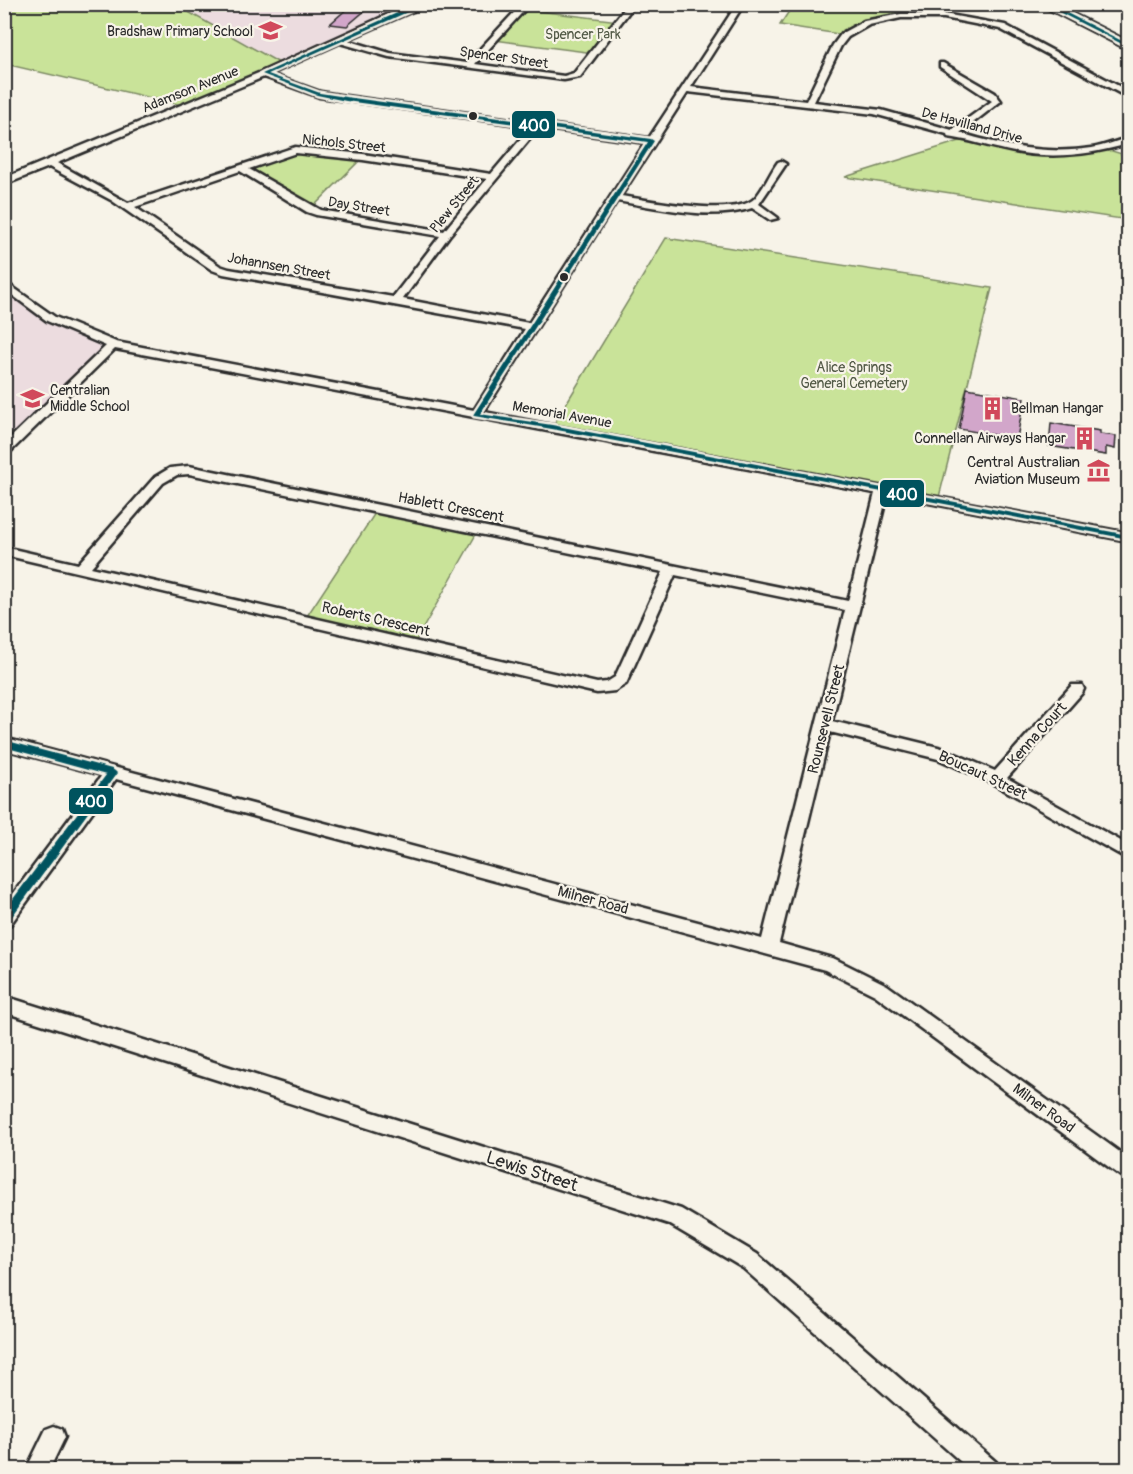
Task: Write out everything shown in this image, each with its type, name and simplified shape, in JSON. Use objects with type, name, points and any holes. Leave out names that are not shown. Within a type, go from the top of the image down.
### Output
[{"type":"main road","points":[[1044,4],[1128,46]]},
{"type":"street","name":"Adamson Avenue","points":[[4,182],[342,41],[416,4]]},
{"type":"street","points":[[468,66],[527,4]]},
{"type":"street","name":"Spencer Street","points":[[342,41],[389,56],[554,77],[573,77],[632,4]]},
{"type":"street","points":[[476,414],[741,4]]},
{"type":"street","points":[[944,4],[944,16]]},
{"type":"street","points":[[809,104],[844,35],[867,23],[882,19],[944,16],[1002,27],[1128,94]]},
{"type":"street","points":[[943,65],[992,95],[997,101],[951,135]]},
{"type":"street","points":[[264,74],[318,94],[651,141]]},
{"type":"street","name":"De Havilland Drive","points":[[686,89],[880,113],[995,147],[1044,154],[1089,153],[1128,141]]},
{"type":"street","name":"Plew Street","points":[[396,301],[446,234],[536,126]]},
{"type":"street","name":"Nichols Street","points":[[128,206],[295,150],[493,177]]},
{"type":"street","name":"Johannsen Street","points":[[49,163],[85,179],[128,206],[216,268],[227,272],[531,327]]},
{"type":"street","points":[[754,205],[781,164]]},
{"type":"street","name":"Day Street","points":[[243,169],[310,210],[319,213],[446,234]]},
{"type":"street","points":[[616,198],[685,208],[722,210],[754,205],[773,218]]},
{"type":"street","name":"Memorial Avenue","points":[[4,284],[51,319],[113,345],[1128,537]]},
{"type":"street","points":[[4,451],[113,345]]},
{"type":"street","name":"Hablett Crescent","points":[[82,568],[159,480],[174,471],[189,470],[853,608]]},
{"type":"street","name":"Rounsevell Street","points":[[770,947],[882,490]]},
{"type":"street","name":"Roberts Crescent","points":[[4,551],[597,688],[610,687],[621,680],[670,571]]},
{"type":"street","name":"Kenna Court","points":[[997,778],[1077,689]]},
{"type":"street","name":"Boucaut Street","points":[[825,725],[942,754],[997,778],[1128,854]]},
{"type":"street","name":"Milner Road","points":[[4,743],[829,964],[881,990],[1128,1169]]},
{"type":"street","points":[[4,920],[112,773]]},
{"type":"street","name":"Lewis Street","points":[[4,1004],[674,1216],[750,1261],[988,1470]]},
{"type":"street","points":[[37,1470],[54,1437]]},
{"type":"shaded area","name":"Bradshaw Primary School","points":[[176,5],[416,5],[283,65]]},
{"type":"shaded area","name":"Centralian Middle School","points":[[4,284],[51,319],[113,345],[4,451]]},
{"type":"green space","points":[[4,5],[176,5],[283,65],[186,106],[5,64]]},
{"type":"green space","points":[[793,5],[887,5],[901,16],[882,19],[845,35],[780,25]]},
{"type":"green space","name":"Spencer Park","points":[[522,9],[619,21],[594,53],[494,40]]},
{"type":"green space","points":[[966,139],[1068,155],[1106,149],[1128,156],[1128,220],[845,177]]},
{"type":"green space","points":[[295,150],[363,157],[310,210],[243,169]]},
{"type":"green space","name":"Alice Springs General Cemetery","points":[[666,238],[992,288],[938,501],[552,427]]},
{"type":"green space","points":[[377,510],[479,529],[414,644],[305,619]]},
{"type":"building","points":[[350,6],[368,8],[347,26],[330,24]]},
{"type":"building","name":"Bellman Hangar","points":[[967,388],[1024,398],[1017,439],[959,429]]},
{"type":"building","name":"Connellan Airways Hangar","points":[[1051,423],[1116,436],[1115,449],[1106,447],[1106,455],[1049,446]]},
{"type":"transit line","name":"400","points":[[264,74],[410,9],[415,4]]},
{"type":"transit line","name":"400","points":[[1045,4],[1128,46]]},
{"type":"transit line","name":"400","points":[[264,74],[319,94],[346,99],[651,141],[476,415],[552,427],[1128,537]]},
{"type":"transit line","name":"400","points":[[4,743],[112,773],[4,919]]},
{"type":"place","name":"Bradshaw Primary School","points":[[271,31]]},
{"type":"place","name":"Centralian Middle School","points":[[32,398]]},
{"type":"place","name":"Bellman Hangar","points":[[993,408]]},
{"type":"place","name":"Connellan Airways Hangar","points":[[1084,438]]},
{"type":"place","name":"Central Australian Aviation Museum","points":[[1098,471]]}]
